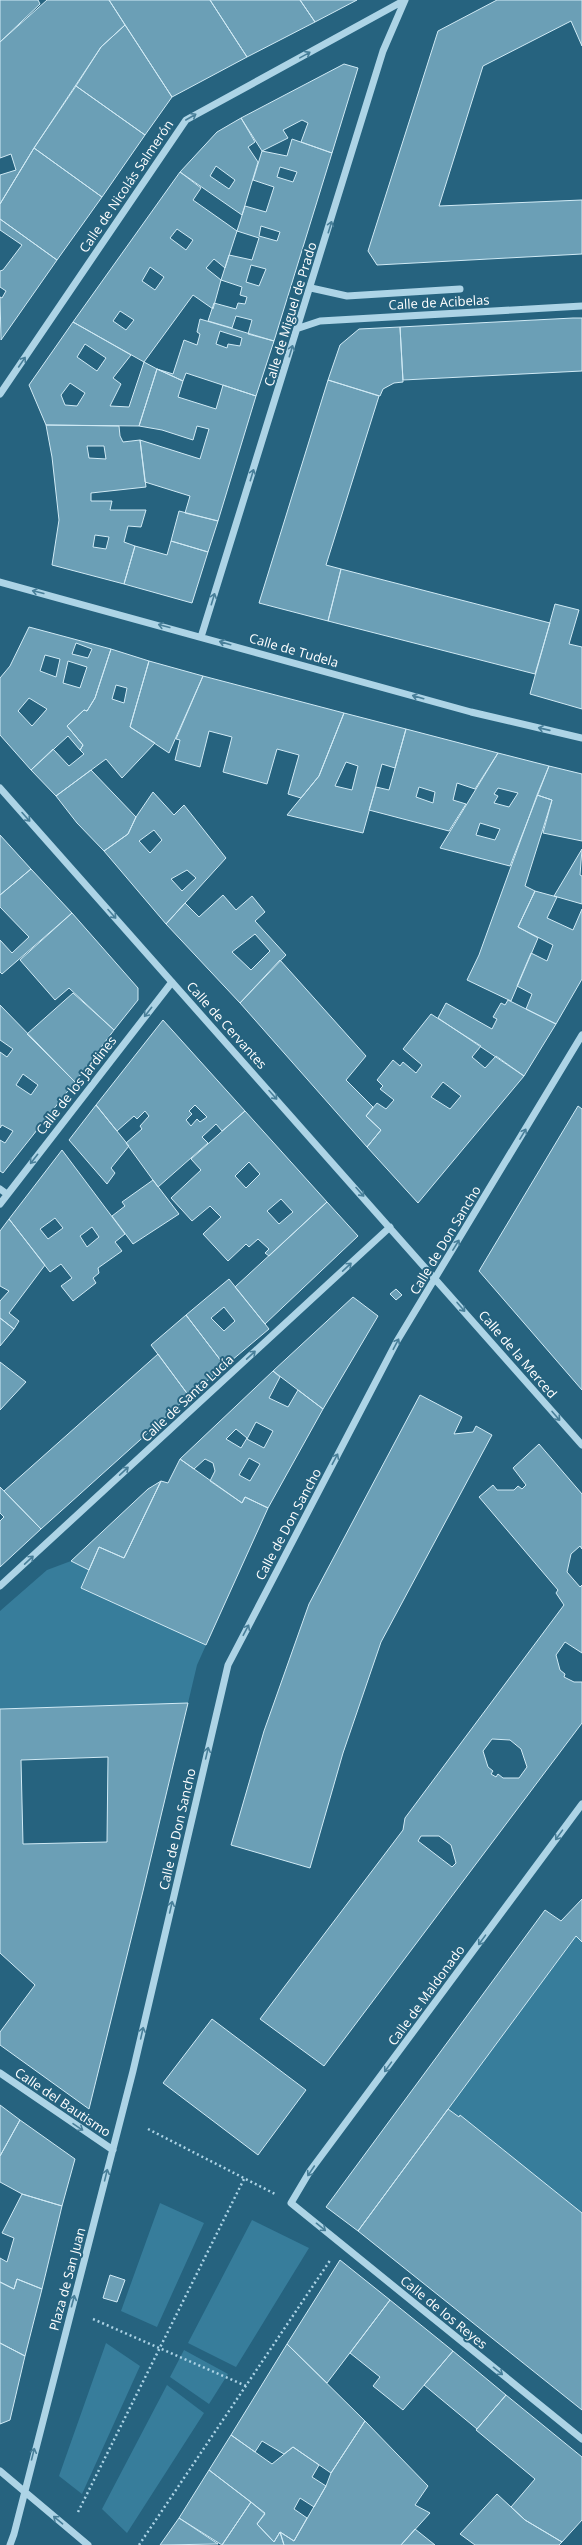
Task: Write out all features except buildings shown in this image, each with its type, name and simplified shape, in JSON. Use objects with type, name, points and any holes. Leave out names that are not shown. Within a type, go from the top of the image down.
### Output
[{"type":"street","name":"Calle de Miguel de Prado","points":[[201,636],[311,288],[383,51],[405,0]]},
{"type":"street","name":"Calle de Nicolás Salmerón","points":[[0,394],[186,120],[405,0]]},
{"type":"street","points":[[311,288],[347,296],[460,289]]},
{"type":"street","name":"Calle de Acibelas","points":[[298,328],[320,321],[582,306]]},
{"type":"street","name":"Calle de Tudela","points":[[0,582],[201,636],[471,712],[582,738]]},
{"type":"street","name":"Calle de Cervantes","points":[[0,788],[435,1278]]},
{"type":"street","name":"Calle de los Jardines","points":[[0,1204],[172,982]]},
{"type":"street","name":"Calle de Don Sancho","points":[[133,2071],[228,1665],[397,1341],[582,1035]]},
{"type":"street","points":[[0,1189],[7,1194]]},
{"type":"street","name":"Calle de Santa Lucía","points":[[0,1586],[390,1227]]},
{"type":"street","name":"Calle de la Merced","points":[[435,1278],[582,1445]]},
{"type":"street","name":"Calle de Maldonado","points":[[291,2203],[310,2171],[582,1804]]},
{"type":"street","name":"Plaza de San Juan","points":[[10,2545],[133,2071]]},
{"type":"street","name":"Calle del Bautismo","points":[[0,2073],[113,2150]]},
{"type":"street","name":"Calle de los Reyes","points":[[291,2203],[582,2439]]},
{"type":"street","points":[[0,2471],[88,2545]]},
{"type":"path","points":[[148,2129],[291,2203]]},
{"type":"path","points":[[78,2512],[244,2179]]},
{"type":"path","points":[[139,2545],[341,2243]]},
{"type":"path","points":[[93,2319],[246,2386]]},
{"type":"shaded area","points":[[71,1561],[89,1570],[81,1588],[206,1645],[197,1665],[188,1703],[0,1709],[0,1611],[47,1570]]},
{"type":"shaded area","points":[[576,1936],[582,1942],[582,2213],[461,2116],[459,2117],[448,2109]]},
{"type":"shaded area","points":[[160,2203],[204,2223],[157,2327],[121,2311]]},
{"type":"shaded area","points":[[252,2220],[309,2248],[236,2367],[188,2343]]},
{"type":"shaded area","points":[[106,2343],[140,2366],[82,2494],[59,2476]]},
{"type":"shaded area","points":[[184,2350],[228,2374],[209,2404],[170,2377]]},
{"type":"shaded area","points":[[167,2385],[204,2413],[127,2533],[102,2509]]}]
